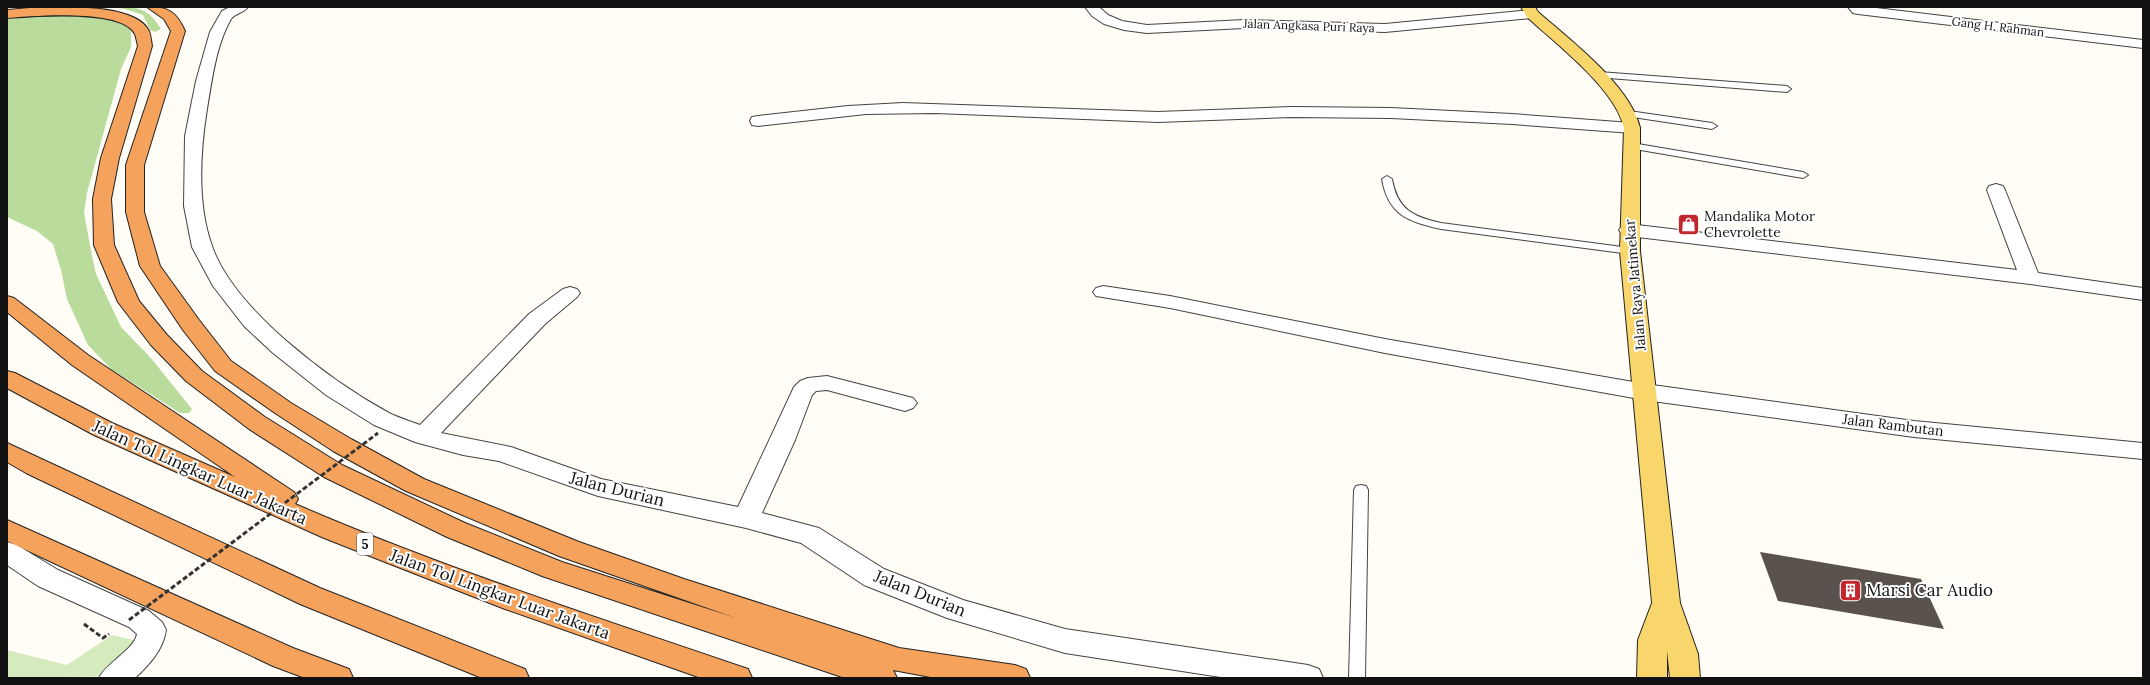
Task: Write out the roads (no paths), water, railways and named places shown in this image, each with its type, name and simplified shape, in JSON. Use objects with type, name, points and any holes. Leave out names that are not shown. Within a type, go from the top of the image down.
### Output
[{"type":"highway","points":[[154,7],[166,13],[174,22],[178,31],[135,165],[135,212],[150,266],[191,325],[224,366],[283,408],[342,445],[415,485],[569,549],[675,587],[899,660],[1015,678]]},
{"type":"highway","points":[[7,14],[66,10],[101,13],[131,21],[143,31],[145,46],[110,158],[102,199],[104,245],[128,302],[159,340],[194,376],[256,423],[333,471],[456,530],[552,569],[882,678]]},
{"type":"highway","points":[[7,302],[80,360],[333,531]]},
{"type":"highway","name":"Jalan Tol Lingkar Luar Jakarta","points":[[7,378],[103,429],[333,531],[515,601],[737,678]]},
{"type":"highway","points":[[7,451],[35,467],[310,596],[514,678]]},
{"type":"highway","points":[[7,530],[283,657],[338,678]]},
{"type":"main road","points":[[1530,10],[1599,75],[1631,130]]},
{"type":"main road","name":"Jalan Raya Jatimekar","points":[[1631,130],[1630,251],[1666,603]]},
{"type":"main road","points":[[1666,603],[1683,654],[1688,677]]},
{"type":"main road","points":[[1652,678],[1653,640],[1666,603]]},
{"type":"street","name":"Jalan Durian","points":[[241,7],[227,14],[217,32],[204,81],[194,136],[193,206],[202,247],[223,286],[252,321],[281,348],[334,390],[382,419],[424,436],[463,447],[502,453],[545,470],[598,487],[746,518],[810,535],[874,577],[957,610],[1065,641],[1308,678]]},
{"type":"street","name":"Jalan Angkasa Puri Raya","points":[[1092,7],[1104,20],[1132,28],[1147,29],[1244,24],[1384,28],[1530,10]]},
{"type":"street","name":"Gang H. Rahman","points":[[1855,7],[1858,10],[2143,44]]},
{"type":"street","points":[[758,121],[859,110],[947,108],[1107,116],[1162,117],[1267,112],[1371,112],[1522,119],[1631,130]]},
{"type":"street","points":[[1996,190],[2030,278]]},
{"type":"street","points":[[1629,230],[2030,278],[2143,294]]},
{"type":"street","name":"Jalan Rambutan","points":[[1103,292],[1170,302],[1385,346],[1645,392],[1914,428],[2143,451]]},
{"type":"street","points":[[424,436],[537,319],[570,293]]},
{"type":"street","points":[[746,518],[783,440],[802,392],[808,386],[816,383],[827,383],[905,403]]},
{"type":"street","points":[[7,552],[48,578],[139,619],[152,630],[152,638],[142,652],[114,678]]},
{"type":"lane","points":[[1599,75],[1787,89]]},
{"type":"lane","points":[[1631,130],[1712,126]]},
{"type":"lane","points":[[1631,130],[1803,176]]},
{"type":"lane","points":[[1387,178],[1388,191],[1395,205],[1410,217],[1422,221],[1441,226],[1630,251]]},
{"type":"lane","points":[[1357,678],[1361,490]]},
{"type":"place","name":"Mandalika Motor Chevrolette","points":[[1688,224]]},
{"type":"place","name":"Marsi Car Audio","points":[[1850,590]]}]
